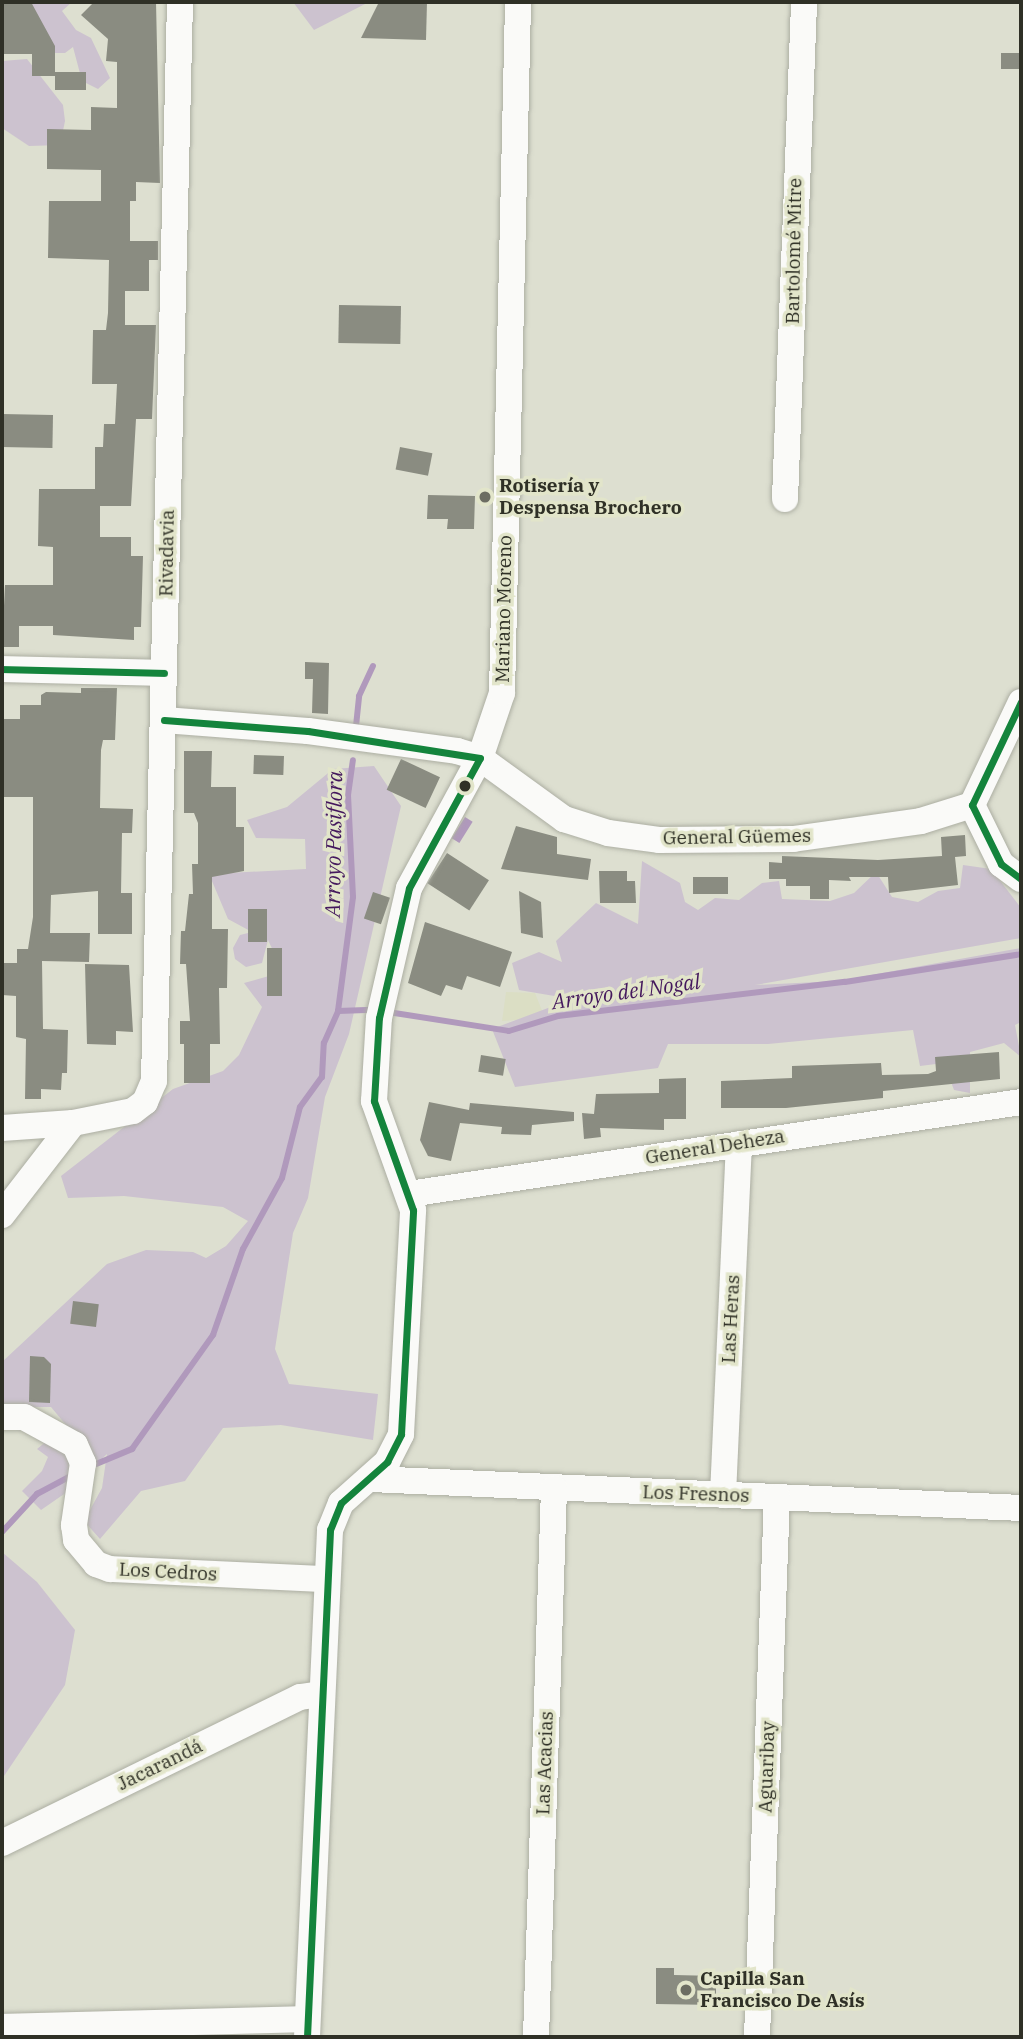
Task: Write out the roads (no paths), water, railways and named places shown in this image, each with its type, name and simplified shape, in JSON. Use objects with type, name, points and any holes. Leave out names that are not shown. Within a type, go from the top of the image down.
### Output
[{"type":"street","name":"Rivadavia","points":[[73,1123],[133,1111],[145,1102],[154,1080],[180,2]]},
{"type":"street","name":"Mariano Moreno","points":[[307,2028],[326,1579],[333,1514],[387,1462],[401,1434],[413,1210],[410,1194],[374,1101],[380,1009],[409,888],[480,758],[502,693],[518,2]]},
{"type":"street","name":"Bartolomé Mitre","points":[[785,499],[804,2]]},
{"type":"street","points":[[2,669],[164,673]]},
{"type":"street","points":[[1021,702],[972,805],[1002,864],[1021,879]]},
{"type":"street","points":[[164,720],[320,732],[480,758]]},
{"type":"street","name":"General Güemes","points":[[480,758],[564,819],[608,833],[660,840],[793,839],[921,821],[972,805]]},
{"type":"street","name":"General Deheza","points":[[410,1194],[1021,1101]]},
{"type":"street","points":[[2,1128],[73,1123]]},
{"type":"street","points":[[2,1214],[73,1123]]},
{"type":"street","name":"Las Heras","points":[[723,1495],[738,1144]]},
{"type":"street","name":"Los Cedros","points":[[2,1417],[24,1417],[53,1430],[75,1445],[83,1470],[74,1525],[76,1540],[96,1564],[110,1569],[326,1579]]},
{"type":"street","name":"Los Fresnos","points":[[371,1479],[1021,1508]]},
{"type":"street","name":"Las Acacias","points":[[536,2037],[554,1489]]},
{"type":"street","name":"Aguaribay","points":[[757,2037],[777,1497]]},
{"type":"street","name":"Jacarandá","points":[[2,1843],[300,1697],[321,1694]]},
{"type":"street","points":[[2,2027],[307,2028]]},
{"type":"waterway","name":"Arroyo Pasiflora","points":[[356,726],[359,696],[373,666]]},
{"type":"waterway","name":"Arroyo Pasiflora","points":[[338,1011],[353,897],[348,795],[353,760]]},
{"type":"waterway","name":"Arroyo del Nogal","points":[[388,1012],[509,1031],[558,1016],[845,982],[1021,954]]},
{"type":"waterway","name":"Arroyo del Nogal","points":[[89,1467],[132,1449],[213,1335],[243,1249],[282,1178],[300,1107],[322,1077],[324,1043],[338,1011],[373,1010]]},
{"type":"waterway","name":"Arroyo del Nogal","points":[[2,1532],[37,1494],[72,1475]]},
{"type":"place","name":"Rotisería y Despensa Brochero","points":[[485,497]]},
{"type":"place","name":"Capilla San Francisco De Asís","points":[[686,1990]]}]
